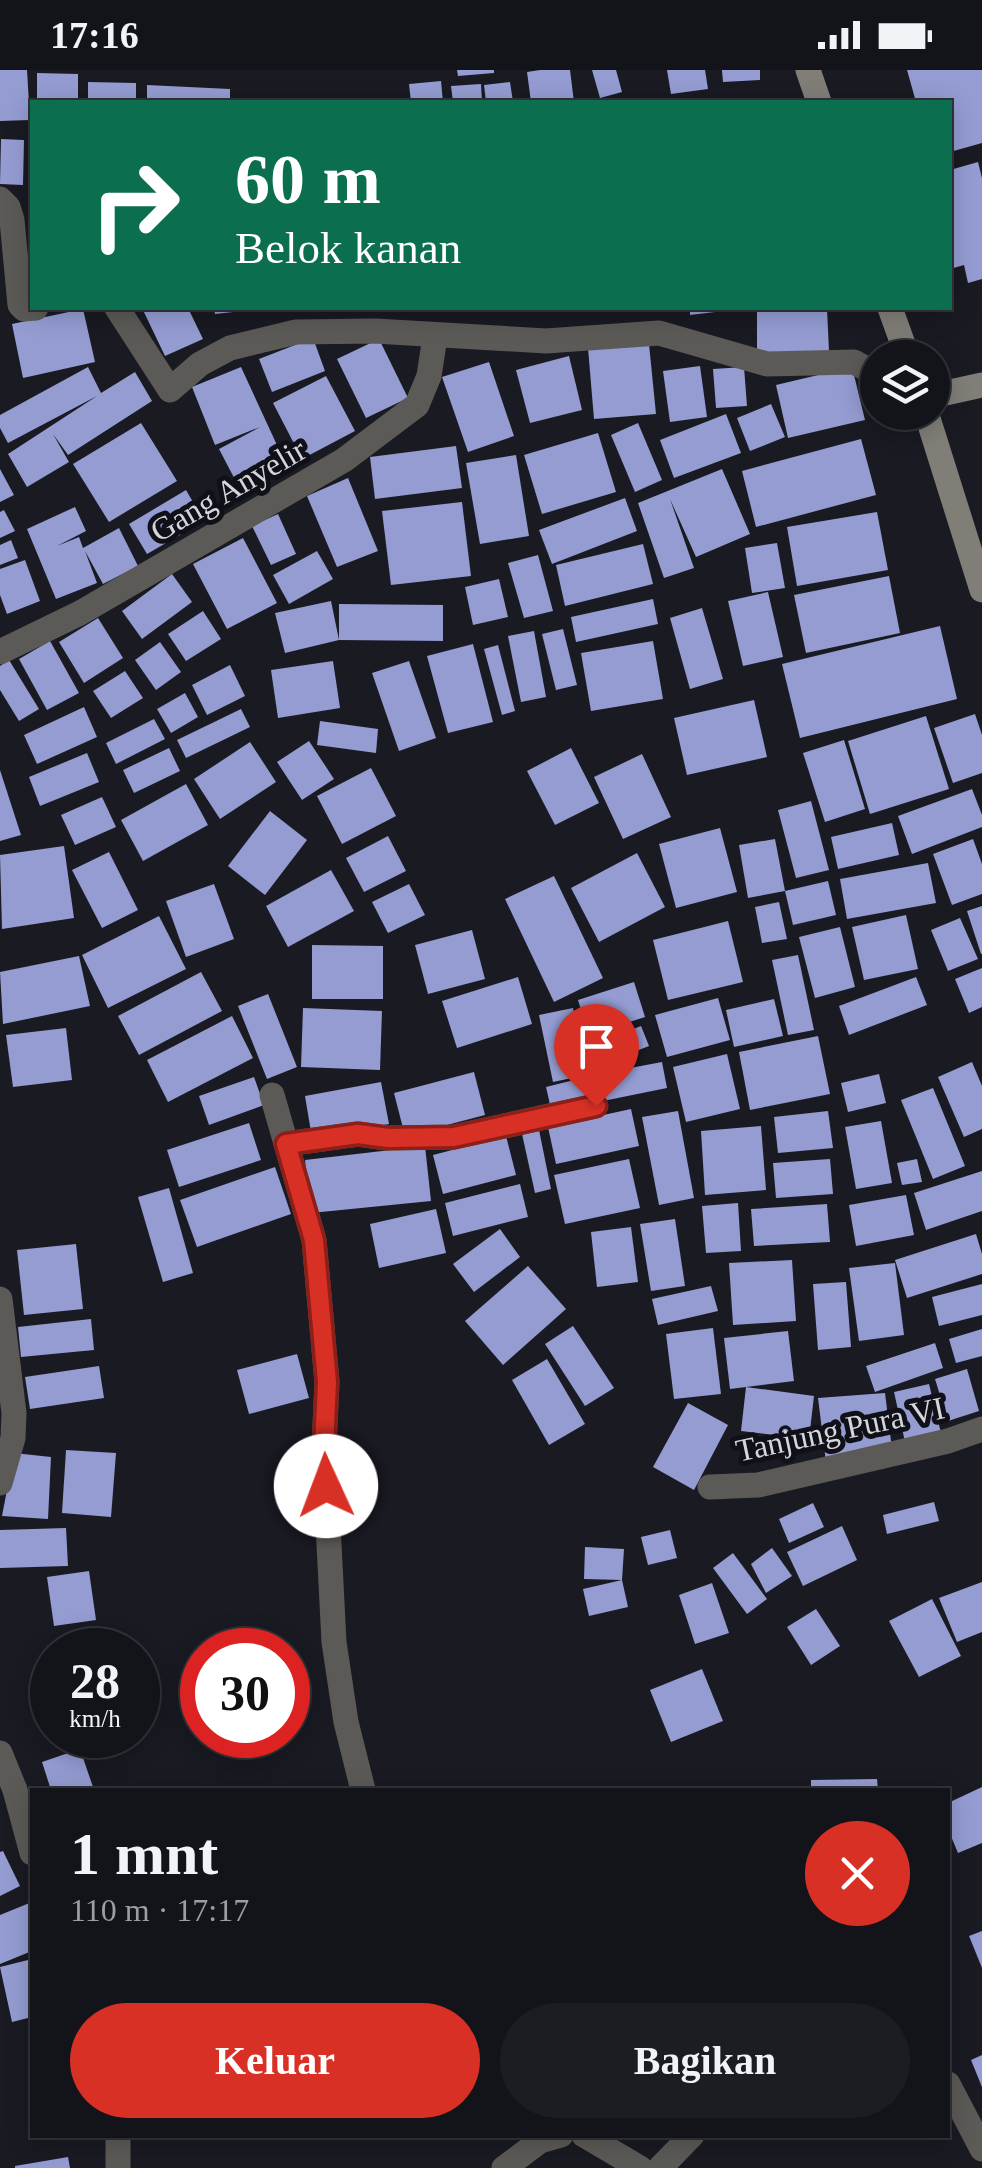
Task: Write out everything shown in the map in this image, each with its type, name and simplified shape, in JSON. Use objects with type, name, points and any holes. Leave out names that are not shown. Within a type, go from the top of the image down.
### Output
[{"type":"street","points":[[808,70],[818,100]]},
{"type":"street","points":[[0,199],[8,206],[12,220],[20,305],[30,310]]},
{"type":"street","points":[[118,310],[170,390],[200,364],[230,348],[296,332],[375,331],[546,341],[658,334],[767,364],[860,365]]},
{"type":"street","points":[[891,310],[902,340]]},
{"type":"street","name":"Gang Anyelir","points":[[0,652],[80,613],[344,460],[418,406],[429,376],[435,337]]},
{"type":"street","points":[[950,392],[982,386]]},
{"type":"street","points":[[932,430],[982,590]]},
{"type":"street","points":[[272,1095],[314,1240],[327,1382],[324,1447],[334,1642],[346,1722],[362,1788]]},
{"type":"street","points":[[286,1144],[358,1134],[388,1138],[454,1137],[596,1106]]},
{"type":"street","points":[[0,1300],[14,1413],[0,1483]]},
{"type":"street","name":"Tanjung Pura VI","points":[[710,1487],[758,1485],[948,1442],[982,1429]]},
{"type":"street","points":[[0,1753],[30,1846]]},
{"type":"street","points":[[950,2088],[982,2149]]},
{"type":"street","points":[[118,2138],[118,2168]]},
{"type":"street","points":[[509,2154],[548,2138]]},
{"type":"street","points":[[589,2138],[640,2168]]},
{"type":"street","points":[[660,2168],[689,2138]]},
{"type":"building","points":[[0,70],[27,70],[30,120],[0,121]]},
{"type":"building","points":[[457,70],[494,70],[494,73],[458,76]]},
{"type":"building","points":[[570,70],[574,100],[531,100],[527,72]]},
{"type":"building","points":[[592,70],[616,70],[622,92],[600,98]]},
{"type":"building","points":[[667,70],[705,70],[708,89],[671,94]]},
{"type":"building","points":[[722,70],[760,70],[760,80],[723,82]]},
{"type":"building","points":[[907,70],[982,70],[982,143],[952,151],[952,100],[915,100]]},
{"type":"building","points":[[37,73],[78,74],[78,100],[37,100]]},
{"type":"building","points":[[441,81],[443,100],[411,100],[409,84]]},
{"type":"building","points":[[88,82],[136,83],[136,100],[88,100]]},
{"type":"building","points":[[510,82],[513,100],[486,100],[484,85]]},
{"type":"building","points":[[481,84],[482,100],[453,100],[451,86]]},
{"type":"building","points":[[147,85],[230,89],[230,100],[147,100]]},
{"type":"building","points":[[1,139],[24,140],[23,185],[0,184]]},
{"type":"building","points":[[978,162],[982,178],[982,279],[968,283],[964,265],[952,268],[952,169]]},
{"type":"building","points":[[83,310],[95,362],[23,378],[12,324]]},
{"type":"building","points":[[143,310],[189,310],[203,339],[165,356]]},
{"type":"building","points":[[214,310],[252,310],[215,314]]},
{"type":"building","points":[[690,310],[715,310],[715,312],[690,315]]},
{"type":"building","points":[[827,310],[829,351],[757,353],[757,311]]},
{"type":"building","points":[[313,338],[325,371],[272,392],[259,359]]},
{"type":"building","points":[[379,339],[408,398],[366,418],[337,359]]},
{"type":"building","points":[[649,344],[656,414],[594,419],[588,348]]},
{"type":"building","points":[[569,356],[582,410],[530,423],[516,370]]},
{"type":"building","points":[[489,362],[514,436],[468,452],[442,377]]},
{"type":"building","points":[[700,366],[707,417],[670,422],[663,371]]},
{"type":"building","points":[[88,367],[101,393],[135,372],[152,401],[68,455],[53,434],[69,462],[27,487],[8,454],[97,396],[8,443],[0,428],[0,415]]},
{"type":"building","points":[[241,367],[288,469],[242,493],[219,449],[260,427],[215,445],[192,387]]},
{"type":"building","points":[[744,367],[747,406],[716,408],[713,369]]},
{"type":"building","points":[[852,367],[860,400],[860,421],[788,438],[776,385]]},
{"type":"building","points":[[326,376],[355,431],[302,459],[273,403]]},
{"type":"building","points":[[771,404],[785,437],[750,451],[737,418]]},
{"type":"building","points":[[726,414],[741,453],[674,478],[660,440]]},
{"type":"building","points":[[141,423],[177,481],[109,522],[73,464]]},
{"type":"building","points":[[638,423],[662,480],[635,492],[611,435]]},
{"type":"building","points":[[598,433],[616,492],[542,514],[524,455]]},
{"type":"building","points":[[861,439],[876,495],[756,527],[742,471]]},
{"type":"building","points":[[456,446],[462,488],[375,499],[370,457]]},
{"type":"building","points":[[516,455],[529,536],[480,544],[466,463]]},
{"type":"building","points":[[0,469],[14,495],[0,502]]},
{"type":"building","points":[[722,469],[750,534],[696,557],[670,499],[694,568],[664,578],[638,503]]},
{"type":"building","points":[[348,478],[378,551],[337,567],[307,496]]},
{"type":"building","points":[[186,490],[204,521],[147,554],[129,524]]},
{"type":"building","points":[[625,498],[637,531],[552,564],[539,530]]},
{"type":"building","points":[[462,502],[471,576],[391,585],[382,511]]},
{"type":"building","points":[[75,507],[86,531],[57,546],[79,537],[83,548],[119,528],[138,566],[103,584],[85,551],[97,583],[56,599],[27,529]]},
{"type":"building","points":[[4,510],[15,531],[0,538],[0,512]]},
{"type":"building","points":[[877,512],[888,570],[797,586],[787,527]]},
{"type":"building","points":[[278,514],[296,554],[271,565],[252,526]]},
{"type":"building","points":[[243,538],[277,603],[227,629],[193,564]]},
{"type":"building","points":[[11,540],[18,558],[0,565],[0,545]]},
{"type":"building","points":[[777,543],[785,588],[752,593],[745,548]]},
{"type":"building","points":[[643,544],[653,584],[565,606],[556,565]]},
{"type":"building","points":[[317,551],[333,579],[289,604],[273,575]]},
{"type":"building","points":[[538,555],[553,611],[524,618],[508,563]]},
{"type":"building","points":[[25,560],[40,601],[7,614],[0,595],[0,569]]},
{"type":"building","points":[[172,574],[192,602],[142,639],[122,611]]},
{"type":"building","points":[[889,576],[900,633],[806,653],[794,595]]},
{"type":"building","points":[[499,579],[508,617],[473,625],[465,587]]},
{"type":"building","points":[[768,592],[783,657],[743,666],[728,601]]},
{"type":"building","points":[[653,599],[658,624],[576,642],[571,617]]},
{"type":"building","points":[[331,601],[339,640],[285,653],[275,613]]},
{"type":"building","points":[[339,604],[443,605],[443,641],[339,640]]},
{"type":"building","points":[[702,608],[723,679],[690,689],[670,618]]},
{"type":"building","points":[[203,611],[221,639],[186,661],[168,634]]},
{"type":"building","points":[[98,618],[123,658],[84,683],[59,642]]},
{"type":"building","points":[[940,626],[957,699],[800,738],[782,664]]},
{"type":"building","points":[[563,629],[577,685],[556,690],[542,634]]},
{"type":"building","points":[[534,631],[546,697],[521,702],[508,636]]},
{"type":"building","points":[[50,641],[79,693],[47,710],[19,659]]},
{"type":"building","points":[[653,641],[663,699],[591,711],[581,653]]},
{"type":"building","points":[[160,642],[181,672],[156,690],[135,660]]},
{"type":"building","points":[[473,644],[493,722],[448,733],[427,656]]},
{"type":"building","points":[[498,645],[515,711],[502,715],[484,649]]},
{"type":"building","points":[[9,660],[39,709],[19,721],[0,690],[0,666]]},
{"type":"building","points":[[333,661],[340,708],[278,718],[271,670]]},
{"type":"building","points":[[409,661],[436,738],[399,751],[372,673]]},
{"type":"building","points":[[230,665],[245,696],[207,715],[192,685]]},
{"type":"building","points":[[125,671],[143,698],[111,718],[93,691]]},
{"type":"building","points":[[185,693],[198,717],[171,733],[157,709]]},
{"type":"building","points":[[754,700],[767,757],[687,775],[674,718]]},
{"type":"building","points":[[84,707],[97,737],[37,764],[24,735]]},
{"type":"building","points":[[241,709],[250,727],[186,758],[177,740]]},
{"type":"building","points":[[975,714],[982,735],[982,773],[953,783],[934,728]]},
{"type":"building","points":[[926,716],[949,789],[870,814],[848,741]]},
{"type":"building","points":[[154,719],[165,739],[116,764],[106,743]]},
{"type":"building","points":[[320,721],[378,729],[376,753],[317,745]]},
{"type":"building","points":[[844,740],[865,809],[825,822],[803,753]]},
{"type":"building","points":[[309,741],[334,779],[302,800],[277,762]]},
{"type":"building","points":[[250,742],[276,782],[220,819],[194,779]]},
{"type":"building","points":[[169,748],[180,771],[134,793],[123,770]]},
{"type":"building","points":[[571,748],[599,803],[555,825],[527,771]]},
{"type":"building","points":[[87,753],[99,782],[40,806],[29,777]]},
{"type":"building","points":[[642,754],[671,817],[623,839],[594,777]]},
{"type":"building","points":[[371,768],[396,816],[342,844],[317,796]]},
{"type":"building","points":[[0,770],[21,835],[0,841]]},
{"type":"building","points":[[186,784],[208,825],[143,861],[121,820]]},
{"type":"building","points":[[972,789],[982,815],[982,827],[912,854],[898,816]]},
{"type":"building","points":[[102,797],[116,827],[75,845],[61,815]]},
{"type":"building","points":[[811,801],[829,870],[796,878],[778,810]]},
{"type":"building","points":[[270,811],[307,840],[265,895],[228,866]]},
{"type":"building","points":[[892,823],[899,855],[838,869],[831,837]]},
{"type":"building","points":[[720,828],[737,892],[676,908],[659,844]]},
{"type":"building","points":[[388,836],[406,871],[364,892],[346,858]]},
{"type":"building","points":[[775,839],[785,891],[748,898],[739,845]]},
{"type":"building","points":[[973,839],[982,864],[982,894],[952,905],[933,854]]},
{"type":"building","points":[[64,846],[74,918],[2,929],[0,855]]},
{"type":"building","points":[[109,852],[138,910],[102,928],[72,870]]},
{"type":"building","points":[[637,853],[665,907],[599,942],[571,888]]},
{"type":"building","points":[[928,863],[936,903],[847,919],[840,879]]},
{"type":"building","points":[[331,870],[354,911],[288,947],[266,906]]},
{"type":"building","points":[[554,876],[603,978],[554,1002],[505,899]]},
{"type":"building","points":[[828,881],[836,915],[793,925],[785,891]]},
{"type":"building","points":[[214,884],[234,939],[186,957],[166,901]]},
{"type":"building","points":[[409,884],[425,915],[388,933],[372,902]]},
{"type":"building","points":[[779,902],[787,939],[762,943],[755,907]]},
{"type":"building","points":[[982,906],[982,954],[981,954],[967,911]]},
{"type":"building","points":[[906,915],[918,969],[864,980],[852,927]]},
{"type":"building","points":[[159,916],[186,969],[108,1008],[82,955]]},
{"type":"building","points":[[960,918],[978,959],[948,971],[931,930]]},
{"type":"building","points":[[728,921],[743,982],[668,1000],[653,940]]},
{"type":"building","points":[[840,927],[855,987],[815,998],[799,937]]},
{"type":"building","points":[[472,930],[485,979],[428,994],[415,945]]},
{"type":"building","points":[[312,945],[383,946],[383,999],[312,999]]},
{"type":"building","points":[[798,955],[814,1030],[788,1035],[772,960]]},
{"type":"building","points":[[79,956],[90,1006],[3,1024],[0,972]]},
{"type":"building","points":[[982,968],[982,1007],[969,1013],[955,979]]},
{"type":"building","points":[[201,972],[222,1011],[139,1055],[118,1016]]},
{"type":"building","points":[[518,977],[532,1024],[457,1048],[442,1001]]},
{"type":"building","points":[[916,977],[927,1005],[849,1035],[839,1006]]},
{"type":"building","points":[[634,982],[645,1017],[589,1035],[578,1000]]},
{"type":"building","points":[[268,994],[297,1067],[267,1079],[238,1006]]},
{"type":"building","points":[[718,998],[730,1040],[667,1057],[655,1015]]},
{"type":"building","points":[[774,999],[783,1036],[734,1047],[726,1010]]},
{"type":"building","points":[[303,1008],[382,1011],[380,1070],[301,1067]]},
{"type":"building","points":[[573,1008],[586,1075],[553,1082],[539,1015]]},
{"type":"building","points":[[232,1016],[253,1058],[168,1102],[147,1060]]},
{"type":"building","points":[[641,1026],[649,1046],[595,1067],[587,1047]]},
{"type":"building","points":[[66,1028],[72,1080],[13,1087],[6,1035]]},
{"type":"building","points":[[818,1036],[830,1094],[750,1110],[739,1052]]},
{"type":"building","points":[[727,1054],[740,1109],[686,1122],[673,1067]]},
{"type":"building","points":[[662,1062],[667,1088],[598,1102],[593,1075]]},
{"type":"building","points":[[972,1062],[982,1086],[982,1129],[964,1137],[938,1077]]},
{"type":"building","points":[[474,1072],[485,1115],[405,1136],[394,1093]]},
{"type":"building","points":[[879,1074],[886,1103],[848,1112],[841,1083]]},
{"type":"building","points":[[254,1077],[264,1105],[209,1125],[199,1096]]},
{"type":"building","points":[[586,1077],[592,1099],[551,1109],[546,1087]]},
{"type":"building","points":[[381,1082],[389,1124],[312,1138],[305,1096]]},
{"type":"building","points":[[933,1088],[965,1166],[933,1179],[901,1100]]},
{"type":"building","points":[[631,1109],[639,1146],[556,1164],[548,1127]]},
{"type":"building","points":[[678,1111],[694,1198],[659,1205],[642,1117]]},
{"type":"building","points":[[828,1111],[833,1148],[778,1153],[774,1117]]},
{"type":"building","points":[[881,1121],[892,1183],[856,1189],[845,1127]]},
{"type":"building","points":[[249,1123],[261,1160],[179,1187],[167,1150]]},
{"type":"building","points":[[761,1126],[766,1190],[705,1195],[701,1131]]},
{"type":"building","points":[[539,1130],[551,1189],[535,1193],[522,1134]]},
{"type":"building","points":[[506,1136],[516,1175],[443,1194],[433,1155]]},
{"type":"building","points":[[425,1146],[431,1201],[311,1213],[305,1160]]},
{"type":"building","points":[[629,1159],[640,1208],[565,1224],[554,1175]]},
{"type":"building","points":[[830,1159],[833,1194],[776,1198],[773,1163]]},
{"type":"building","points":[[917,1159],[922,1182],[902,1185],[897,1163]]},
{"type":"building","points":[[275,1167],[291,1214],[197,1247],[180,1200]]},
{"type":"building","points":[[982,1171],[982,1211],[926,1230],[914,1193]]},
{"type":"building","points":[[520,1184],[528,1217],[453,1236],[445,1203]]},
{"type":"building","points":[[169,1188],[193,1273],[163,1282],[138,1197]]},
{"type":"building","points":[[906,1195],[914,1235],[856,1246],[849,1205]]},
{"type":"building","points":[[738,1203],[741,1251],[706,1253],[702,1206]]},
{"type":"building","points":[[827,1204],[830,1242],[754,1246],[751,1209]]},
{"type":"building","points":[[436,1209],[446,1253],[379,1268],[370,1224]]},
{"type":"building","points":[[675,1219],[685,1286],[651,1291],[640,1224]]},
{"type":"building","points":[[631,1227],[638,1282],[597,1287],[591,1232]]},
{"type":"building","points":[[500,1229],[520,1257],[474,1292],[453,1264]]},
{"type":"building","points":[[976,1234],[982,1274],[907,1298],[895,1260]]},
{"type":"building","points":[[76,1244],[83,1309],[24,1315],[17,1250]]},
{"type":"building","points":[[792,1260],[796,1321],[733,1325],[729,1263]]},
{"type":"building","points":[[895,1263],[904,1335],[859,1341],[849,1268]]},
{"type":"building","points":[[528,1266],[566,1309],[503,1365],[465,1321]]},
{"type":"building","points":[[846,1282],[851,1347],[818,1350],[813,1284]]},
{"type":"building","points":[[982,1284],[982,1315],[939,1326],[932,1297]]},
{"type":"building","points":[[711,1286],[718,1311],[658,1325],[652,1299]]},
{"type":"building","points":[[91,1319],[94,1350],[21,1357],[18,1327]]},
{"type":"building","points":[[573,1326],[614,1388],[585,1406],[545,1344]]},
{"type":"building","points":[[713,1328],[721,1394],[674,1399],[666,1334]]},
{"type":"building","points":[[982,1329],[982,1356],[956,1363],[949,1339]]},
{"type":"building","points":[[788,1331],[794,1381],[730,1389],[724,1338]]},
{"type":"building","points":[[935,1343],[943,1368],[875,1392],[866,1366]]},
{"type":"building","points":[[297,1354],[309,1398],[249,1414],[237,1370]]},
{"type":"building","points":[[547,1359],[585,1424],[549,1445],[512,1380]]},
{"type":"building","points":[[99,1366],[104,1398],[30,1409],[25,1377]]},
{"type":"building","points":[[967,1369],[979,1411],[948,1421],[935,1379]]},
{"type":"building","points":[[929,1384],[941,1433],[905,1442],[894,1392]]},
{"type":"building","points":[[746,1387],[814,1396],[809,1439],[741,1431]]},
{"type":"building","points":[[885,1393],[892,1449],[826,1462],[818,1398]]},
{"type":"building","points":[[688,1403],[728,1425],[694,1490],[653,1467]]},
{"type":"building","points":[[66,1450],[116,1453],[111,1517],[62,1513]]},
{"type":"building","points":[[14,1453],[51,1457],[48,1519],[2,1516]]},
{"type":"building","points":[[934,1502],[939,1521],[887,1534],[883,1515]]},
{"type":"building","points":[[813,1503],[824,1527],[789,1543],[779,1519]]},
{"type":"building","points":[[842,1526],[857,1560],[803,1586],[787,1552]]},
{"type":"building","points":[[66,1528],[68,1566],[0,1568],[0,1530]]},
{"type":"building","points":[[670,1530],[677,1558],[648,1565],[641,1537]]},
{"type":"building","points":[[585,1547],[624,1549],[622,1580],[584,1579]]},
{"type":"building","points":[[772,1548],[792,1576],[766,1593],[751,1564]]},
{"type":"building","points":[[733,1553],[767,1599],[747,1614],[713,1568]]},
{"type":"building","points":[[89,1571],[96,1620],[54,1626],[47,1577]]},
{"type":"building","points":[[622,1580],[628,1607],[589,1616],[583,1589]]},
{"type":"building","points":[[982,1582],[982,1632],[957,1642],[939,1598]]},
{"type":"building","points":[[712,1583],[729,1633],[695,1644],[679,1595]]},
{"type":"building","points":[[932,1599],[961,1656],[919,1677],[889,1621]]},
{"type":"building","points":[[816,1609],[840,1646],[811,1665],[787,1627]]},
{"type":"building","points":[[702,1669],[723,1721],[671,1742],[650,1690]]},
{"type":"building","points":[[83,1758],[93,1788],[50,1788],[42,1762]]},
{"type":"building","points":[[877,1779],[878,1788],[811,1788],[811,1780]]},
{"type":"building","points":[[982,1787],[982,1843],[958,1853],[950,1834],[950,1802]]},
{"type":"building","points":[[3,1851],[20,1886],[0,1896],[0,1852]]},
{"type":"building","points":[[30,1903],[30,1952],[0,1964],[0,1915]]},
{"type":"building","points":[[982,1931],[982,1968],[969,1936]]},
{"type":"building","points":[[30,1960],[30,2018],[12,2022],[0,1967]]},
{"type":"building","points":[[982,2055],[982,2087],[971,2060]]},
{"type":"building","points":[[68,2157],[70,2168],[15,2168],[15,2166]]},
{"type":"route","points":[[326,1486],[327,1382],[314,1240],[286,1144],[358,1134],[388,1138],[454,1137],[596,1106]]}]
